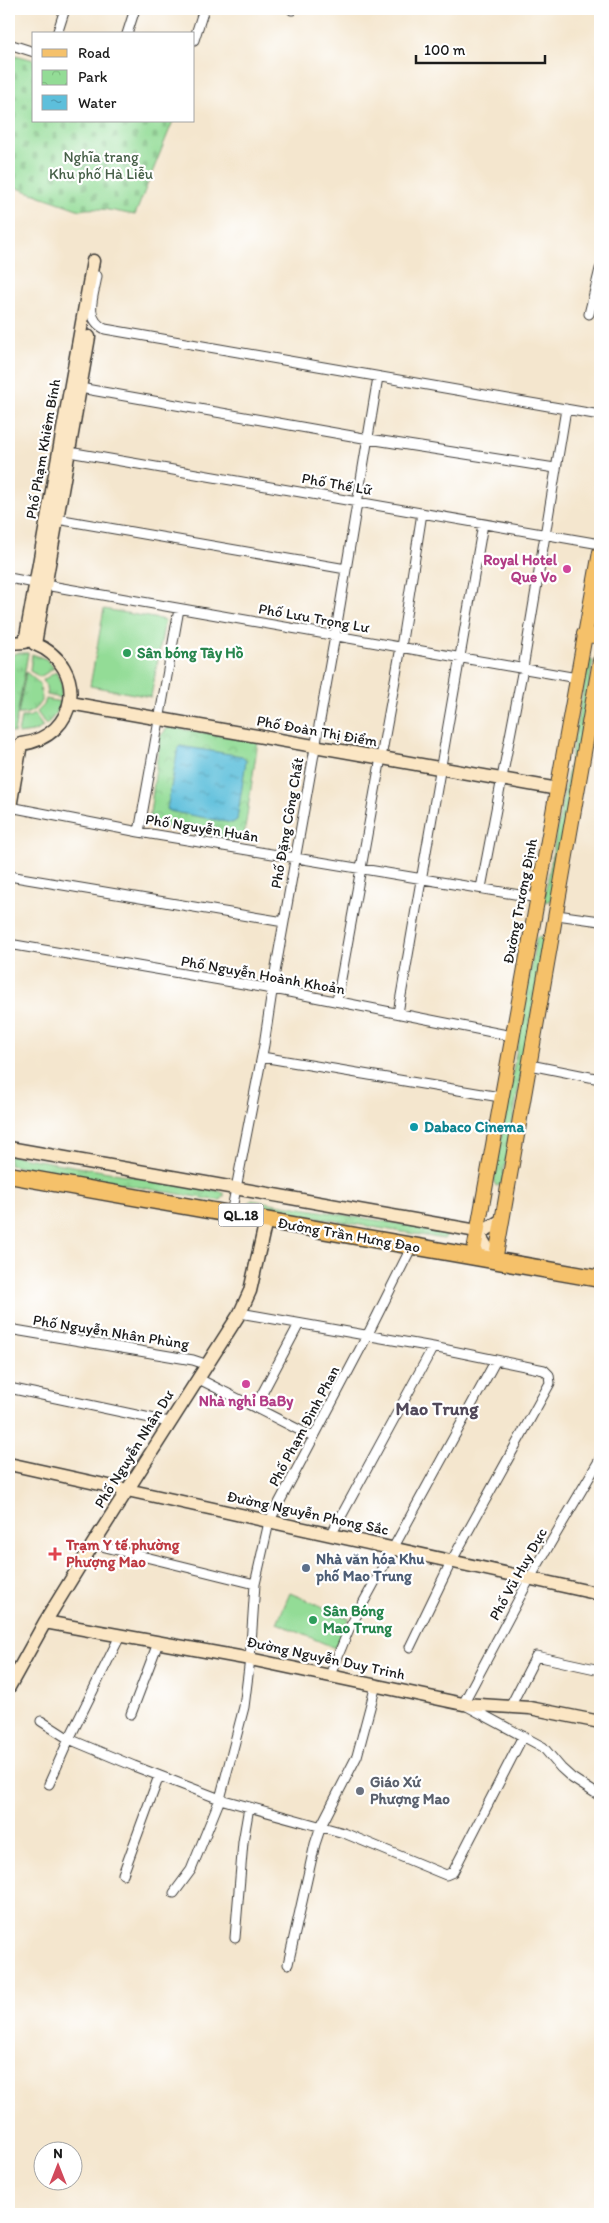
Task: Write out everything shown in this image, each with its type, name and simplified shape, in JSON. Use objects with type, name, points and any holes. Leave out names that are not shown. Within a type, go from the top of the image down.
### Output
[{"type":"highway","name":"Đường Trần Hưng Đạo","points":[[9,1175],[600,1279]]},
{"type":"main road","name":"Đường Trương Định","points":[[472,1256],[600,552]]},
{"type":"main road","points":[[584,634],[600,637]]},
{"type":"main road","points":[[495,1261],[557,915],[596,715],[600,660]]},
{"type":"main road","points":[[536,905],[557,915]]},
{"type":"street","points":[[58,32],[65,9]]},
{"type":"street","points":[[128,32],[135,9]]},
{"type":"street","points":[[195,37],[204,9]]},
{"type":"street","points":[[9,44],[32,51]]},
{"type":"street","name":"Phố Phạm Khiêm Bính","points":[[30,643],[93,261]]},
{"type":"street","points":[[589,314],[600,269]]},
{"type":"street","points":[[97,276],[91,313],[94,321],[105,329],[600,415]]},
{"type":"street","name":"Phố Phạm Khiêm Bính","points":[[40,584],[57,519],[89,337]]},
{"type":"street","name":"Phố Đặng Công Chất","points":[[231,1214],[262,1057],[272,990],[369,439],[378,377]]},
{"type":"street","points":[[80,388],[369,439],[555,468]]},
{"type":"street","points":[[481,888],[523,668],[566,409]]},
{"type":"street","name":"Phố Thế Lữ","points":[[69,452],[600,544]]},
{"type":"street","points":[[337,1001],[401,647],[422,513]]},
{"type":"street","points":[[57,519],[346,569]]},
{"type":"street","points":[[398,1013],[483,524]]},
{"type":"street","name":"Phố Lưu Trọng Lư","points":[[9,578],[578,678]]},
{"type":"street","points":[[139,832],[180,608]]},
{"type":"street","points":[[9,644],[30,643],[49,651],[65,669],[70,684],[70,703],[62,722],[51,733],[37,741],[21,744],[9,810]]},
{"type":"street","name":"Phố Đoàn Thị Điểm","points":[[70,703],[558,790]]},
{"type":"street","name":"Phố Nguyễn Huân","points":[[9,810],[481,888],[536,905]]},
{"type":"street","points":[[9,876],[284,922]]},
{"type":"street","points":[[557,915],[600,921]]},
{"type":"street","name":"Phố Nguyễn Hoành Khoản","points":[[9,944],[337,1001],[512,1036]]},
{"type":"street","points":[[262,1057],[500,1097]]},
{"type":"street","points":[[530,1064],[600,1079]]},
{"type":"street","name":"Đường Trần Hưng Đạo","points":[[9,1148],[476,1231]]},
{"type":"street","name":"Phố Nguyễn Nhân Dư","points":[[9,1687],[92,1544],[129,1490],[169,1422],[199,1379],[240,1313],[250,1291],[266,1220]]},
{"type":"street","points":[[495,1261],[476,1231],[491,1228],[502,1220]]},
{"type":"street","name":"Phố Phạm Đình Phan","points":[[174,1894],[191,1870],[220,1798],[244,1707],[250,1658],[255,1584],[269,1522],[412,1246]]},
{"type":"street","points":[[240,1313],[433,1347],[544,1370],[549,1375],[550,1383],[451,1562],[410,1647]]},
{"type":"street","points":[[254,1407],[299,1324]]},
{"type":"street","name":"Phố Nguyễn Nhân Phùng","points":[[9,1330],[193,1360],[208,1365]]},
{"type":"street","points":[[331,1535],[433,1347]]},
{"type":"street","points":[[330,1675],[349,1628],[496,1360]]},
{"type":"street","points":[[199,1379],[313,1437]]},
{"type":"street","points":[[9,1388],[169,1422]]},
{"type":"street","name":"Phố Vũ Huy Dực","points":[[463,1704],[530,1578],[596,1476],[600,1459]]},
{"type":"street","name":"Đường Nguyễn Phong Sắc","points":[[9,1464],[600,1594]]},
{"type":"street","points":[[92,1544],[255,1584]]},
{"type":"street","name":"Đường Nguyễn Duy Trinh","points":[[45,1622],[250,1658],[463,1704],[530,1708],[600,1722]]},
{"type":"street","points":[[49,1784],[120,1636]]},
{"type":"street","points":[[131,1714],[158,1643]]},
{"type":"street","points":[[510,1707],[536,1656],[600,1670]]},
{"type":"street","points":[[288,1964],[315,1844],[321,1826],[357,1756],[376,1685]]},
{"type":"street","points":[[463,1704],[543,1746],[572,1778],[600,1796]]},
{"type":"street","points":[[41,1721],[69,1739],[159,1776],[249,1807],[344,1833],[437,1872],[450,1875],[523,1736]]},
{"type":"street","points":[[123,1874],[159,1776]]},
{"type":"street","points":[[235,1938],[249,1807]]},
{"type":"green space","name":"Nghĩa trang Khu phố Hà Liễu","points":[[12,54],[32,59],[32,122],[173,122],[135,215],[101,209],[80,210],[9,185],[9,59]]},
{"type":"green space","name":"Sân bóng Tây Hồ","points":[[104,609],[165,620],[151,697],[90,686]]},
{"type":"green space","points":[[17,653],[28,653],[14,733],[9,732],[9,656]]},
{"type":"green space","points":[[32,654],[46,659],[54,668],[40,677],[30,671]]},
{"type":"green space","points":[[589,659],[593,661],[551,900],[545,902],[544,899]]},
{"type":"green space","points":[[26,672],[40,684],[42,699],[33,711],[18,714]]},
{"type":"green space","points":[[56,672],[62,685],[61,698],[47,695],[43,680]]},
{"type":"green space","points":[[46,699],[61,702],[56,714],[46,725],[37,712],[44,705]]},
{"type":"green space","points":[[34,714],[43,727],[33,732],[18,734],[21,717],[29,717]]},
{"type":"green space","points":[[168,727],[258,741],[243,842],[170,829],[149,821],[160,737]]},
{"type":"green space","points":[[540,937],[544,940],[544,944],[502,1182],[496,1186],[494,1182],[495,1174],[536,938]]},
{"type":"green space","points":[[9,1155],[219,1191],[224,1193],[224,1196],[221,1200],[214,1200],[9,1165]]},
{"type":"green space","points":[[252,1200],[445,1231],[447,1236],[444,1239],[253,1207],[249,1202]]},
{"type":"green space","name":"Sân Bóng Mao Trung","points":[[290,1593],[349,1618],[335,1648],[277,1623]]},
{"type":"water","points":[[180,746],[242,756],[246,761],[237,820],[232,823],[169,811],[167,809],[178,748]]},
{"type":"place","name":"Royal Hotel Que Vo","points":[[567,569]]},
{"type":"place","name":"Sân bóng Tây Hồ","points":[[127,653]]},
{"type":"place","name":"Dabaco Cinema","points":[[414,1127]]},
{"type":"place","name":"Nhà nghỉ BaBy","points":[[246,1384]]},
{"type":"place","name":"Trạm Y tế phường Phượng Mao","points":[[55,1554]]},
{"type":"place","name":"Nhà văn hóa Khu phố Mao Trung","points":[[306,1568]]},
{"type":"place","name":"Sân Bóng Mao Trung","points":[[313,1620]]},
{"type":"place","name":"Giáo Xứ Phượng Mao","points":[[360,1791]]},
{"type":"district","name":"Mao Trung","points":[[437,1409]]}]
